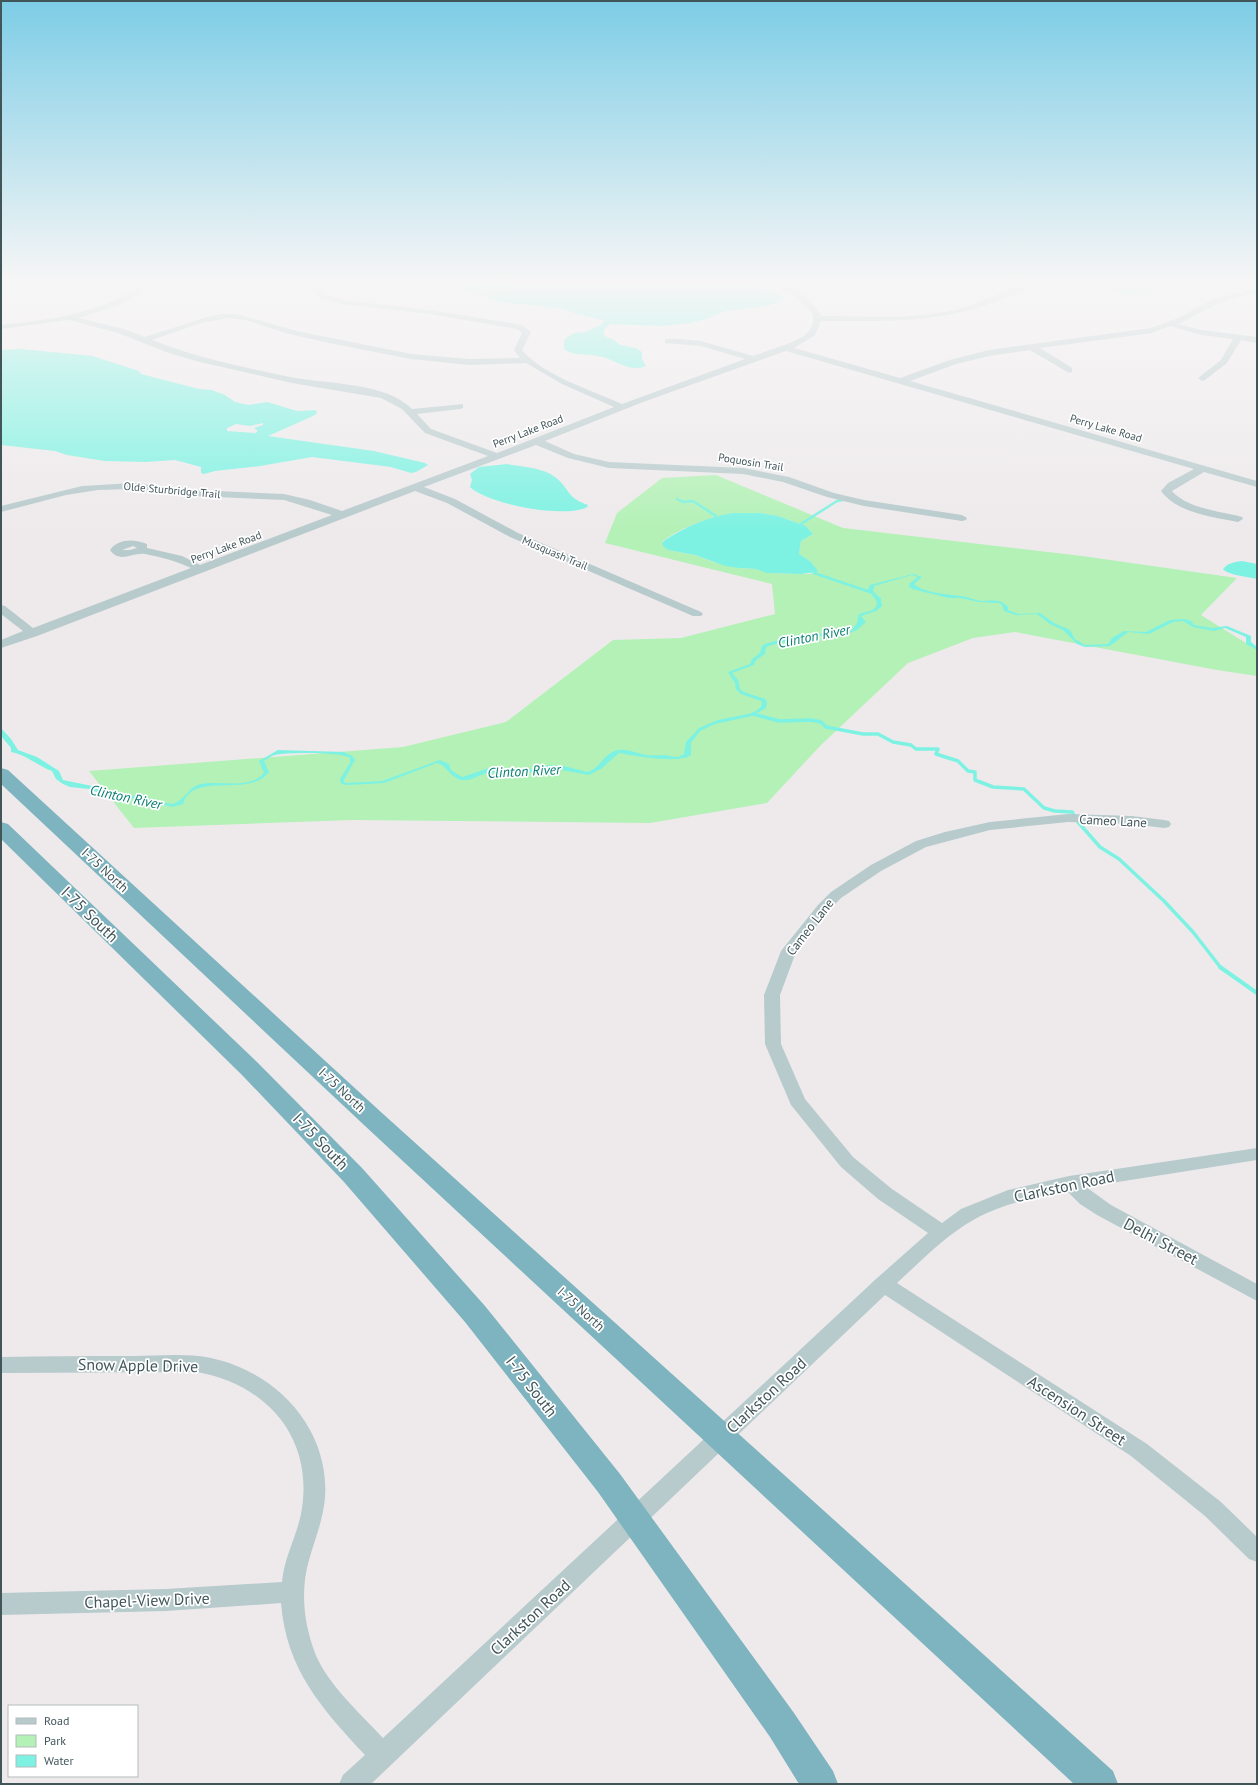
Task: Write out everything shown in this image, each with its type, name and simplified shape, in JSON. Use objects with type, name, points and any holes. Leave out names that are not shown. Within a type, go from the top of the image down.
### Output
[{"type":"highway","name":"I-75 North","points":[[1,774],[685,1405],[1100,1784]]},
{"type":"highway","name":"I-75 South","points":[[1,828],[250,1069],[353,1175],[475,1314],[609,1483],[782,1725],[820,1784]]},
{"type":"street","points":[[228,365],[292,380],[374,393],[396,402],[410,412],[421,425],[434,434],[497,456]]},
{"type":"street","points":[[536,365],[564,381],[622,407]]},
{"type":"street","name":"Perry Lake Road","points":[[1,644],[733,365]]},
{"type":"street","name":"Perry Lake Road","points":[[846,365],[1257,484]]},
{"type":"street","points":[[901,381],[945,365]]},
{"type":"street","points":[[1061,365],[1069,370]]},
{"type":"street","points":[[1202,378],[1221,365]]},
{"type":"street","points":[[410,412],[460,406]]},
{"type":"street","name":"Poquosin Trail","points":[[536,441],[571,456],[608,465],[744,471],[785,479],[831,495],[864,503],[962,518]]},
{"type":"street","points":[[1203,468],[1172,485],[1166,491],[1170,497],[1182,503],[1238,520]]},
{"type":"street","name":"Olde Sturbridge Trail","points":[[1,509],[68,491],[95,487],[134,486],[196,494],[253,494],[285,498],[307,502],[343,515]]},
{"type":"street","name":"Musquash Trail","points":[[414,487],[451,501],[514,535],[697,614]]},
{"type":"street","points":[[141,550],[178,558],[201,569]]},
{"type":"street","points":[[1,608],[33,633]]},
{"type":"street","name":"Cameo Lane","points":[[942,1234],[885,1194],[847,1162],[797,1101],[773,1044],[772,995],[789,951],[823,908],[836,895],[876,868],[921,844],[950,835],[990,826],[1068,818],[1132,820],[1164,824]]},
{"type":"street","name":"Clarkston Road","points":[[352,1784],[924,1246],[968,1214],[1008,1197],[1069,1182],[1257,1154]]},
{"type":"street","name":"Delhi Street","points":[[1069,1182],[1087,1199],[1104,1210],[1257,1293]]},
{"type":"street","name":"Ascension Street","points":[[883,1284],[1139,1450],[1213,1509],[1257,1552]]},
{"type":"street","name":"Snow Apple Drive","points":[[1,1365],[198,1364],[236,1374],[259,1386],[291,1418],[306,1439],[315,1476],[313,1507],[296,1565],[292,1592],[293,1611],[305,1658],[322,1686],[383,1756]]},
{"type":"street","name":"Chapel-View Drive","points":[[1,1604],[166,1600],[292,1592]]},
{"type":"green space","points":[[716,475],[843,528],[1082,556],[1237,578],[1201,615],[1257,650],[1257,676],[1217,670],[1015,632],[973,638],[908,663],[820,746],[767,803],[650,823],[352,820],[134,828],[89,771],[403,747],[506,722],[613,640],[681,638],[775,614],[772,584],[605,543],[617,513],[662,478]],"holes":[[[734,513],[760,513],[778,516],[806,526],[813,534],[801,541],[799,554],[810,561],[817,572],[809,574],[768,573],[756,569],[739,568],[713,562],[695,555],[668,550],[662,544],[663,541],[670,536],[687,527],[706,520]]]},
{"type":"water","points":[[1,365],[121,365],[139,371],[141,374],[199,389],[212,390],[225,395],[235,402],[249,405],[267,402],[297,411],[316,410],[317,413],[313,416],[268,436],[374,451],[428,465],[416,472],[411,473],[391,467],[312,457],[260,466],[215,471],[204,474],[201,473],[201,467],[175,460],[146,462],[105,461],[67,455],[55,451],[1,445]],"holes":[[[263,423],[263,425],[254,428],[258,431],[255,433],[227,431],[227,428],[236,424],[250,426]]]},
{"type":"water","points":[[623,365],[646,366],[640,368]]},
{"type":"water","points":[[507,464],[538,469],[550,474],[560,481],[571,496],[588,505],[587,507],[577,510],[562,511],[527,508],[492,499],[470,487],[472,480],[470,474],[479,467]]},
{"type":"water","points":[[733,513],[760,513],[778,516],[806,526],[813,534],[801,541],[799,554],[810,561],[818,571],[801,574],[767,573],[756,569],[725,566],[695,555],[668,550],[663,546],[662,543],[665,540],[689,527],[707,519]]},
{"type":"water","points":[[1242,561],[1257,564],[1257,579],[1229,573],[1223,569],[1231,563]]},
{"type":"water","name":"Clinton River","points":[[913,574],[922,577],[914,584],[918,587],[936,593],[981,601],[999,601],[1008,607],[1008,610],[1019,614],[1040,613],[1054,623],[1070,630],[1075,639],[1085,645],[1108,644],[1112,638],[1124,631],[1146,632],[1170,620],[1184,619],[1191,621],[1194,625],[1212,628],[1227,626],[1251,636],[1251,642],[1257,647],[1257,650],[1246,644],[1246,637],[1225,628],[1214,631],[1193,627],[1183,621],[1173,622],[1149,634],[1128,632],[1110,646],[1085,647],[1077,644],[1063,630],[1050,624],[1037,614],[1016,615],[1004,611],[1002,605],[999,603],[949,598],[912,589],[909,587],[910,583],[918,577],[912,575],[874,586],[873,591],[881,599],[882,606],[876,611],[861,616],[866,622],[857,630],[850,633],[796,639],[768,646],[765,654],[756,660],[754,665],[732,673],[738,680],[740,689],[744,692],[765,699],[767,702],[766,708],[752,716],[715,724],[700,731],[691,743],[691,755],[685,758],[667,759],[619,753],[601,769],[589,775],[556,769],[535,771],[520,776],[489,772],[469,780],[460,780],[453,776],[442,765],[437,763],[384,783],[348,785],[341,784],[340,779],[350,763],[350,758],[326,754],[281,754],[274,755],[264,761],[269,772],[260,780],[249,784],[198,788],[189,794],[183,804],[172,807],[140,799],[112,798],[89,789],[70,787],[56,779],[52,771],[21,755],[11,752],[11,748],[1,736],[1,728],[18,750],[37,757],[59,771],[63,780],[92,786],[114,795],[140,796],[171,804],[179,801],[197,785],[209,783],[242,783],[258,778],[264,773],[259,761],[278,750],[344,752],[352,756],[355,760],[344,780],[344,782],[347,783],[382,781],[440,760],[449,764],[451,770],[462,777],[489,768],[514,772],[550,765],[564,766],[588,772],[596,767],[613,751],[618,750],[627,750],[647,755],[664,755],[674,757],[684,754],[686,742],[699,728],[718,720],[753,713],[761,707],[761,701],[741,694],[736,689],[735,683],[728,672],[750,664],[752,659],[760,653],[762,646],[765,644],[793,636],[851,631],[857,623],[859,614],[873,610],[877,605],[876,600],[868,590],[870,585]]},
{"type":"waterway","points":[[677,499],[683,502],[693,501],[716,516]]},
{"type":"waterway","points":[[801,524],[837,501],[843,500]]},
{"type":"waterway","points":[[814,573],[870,592]]},
{"type":"waterway","points":[[753,714],[779,721],[811,720],[821,722],[826,727],[863,734],[878,734],[893,742],[911,745],[916,749],[938,749],[936,754],[958,761],[968,771],[975,772],[975,780],[993,787],[1024,789],[1044,808],[1055,811],[1072,812],[1078,822],[1100,847],[1119,859],[1164,901],[1193,932],[1220,967]]},
{"type":"waterway","points":[[1220,967],[1257,993]]}]
